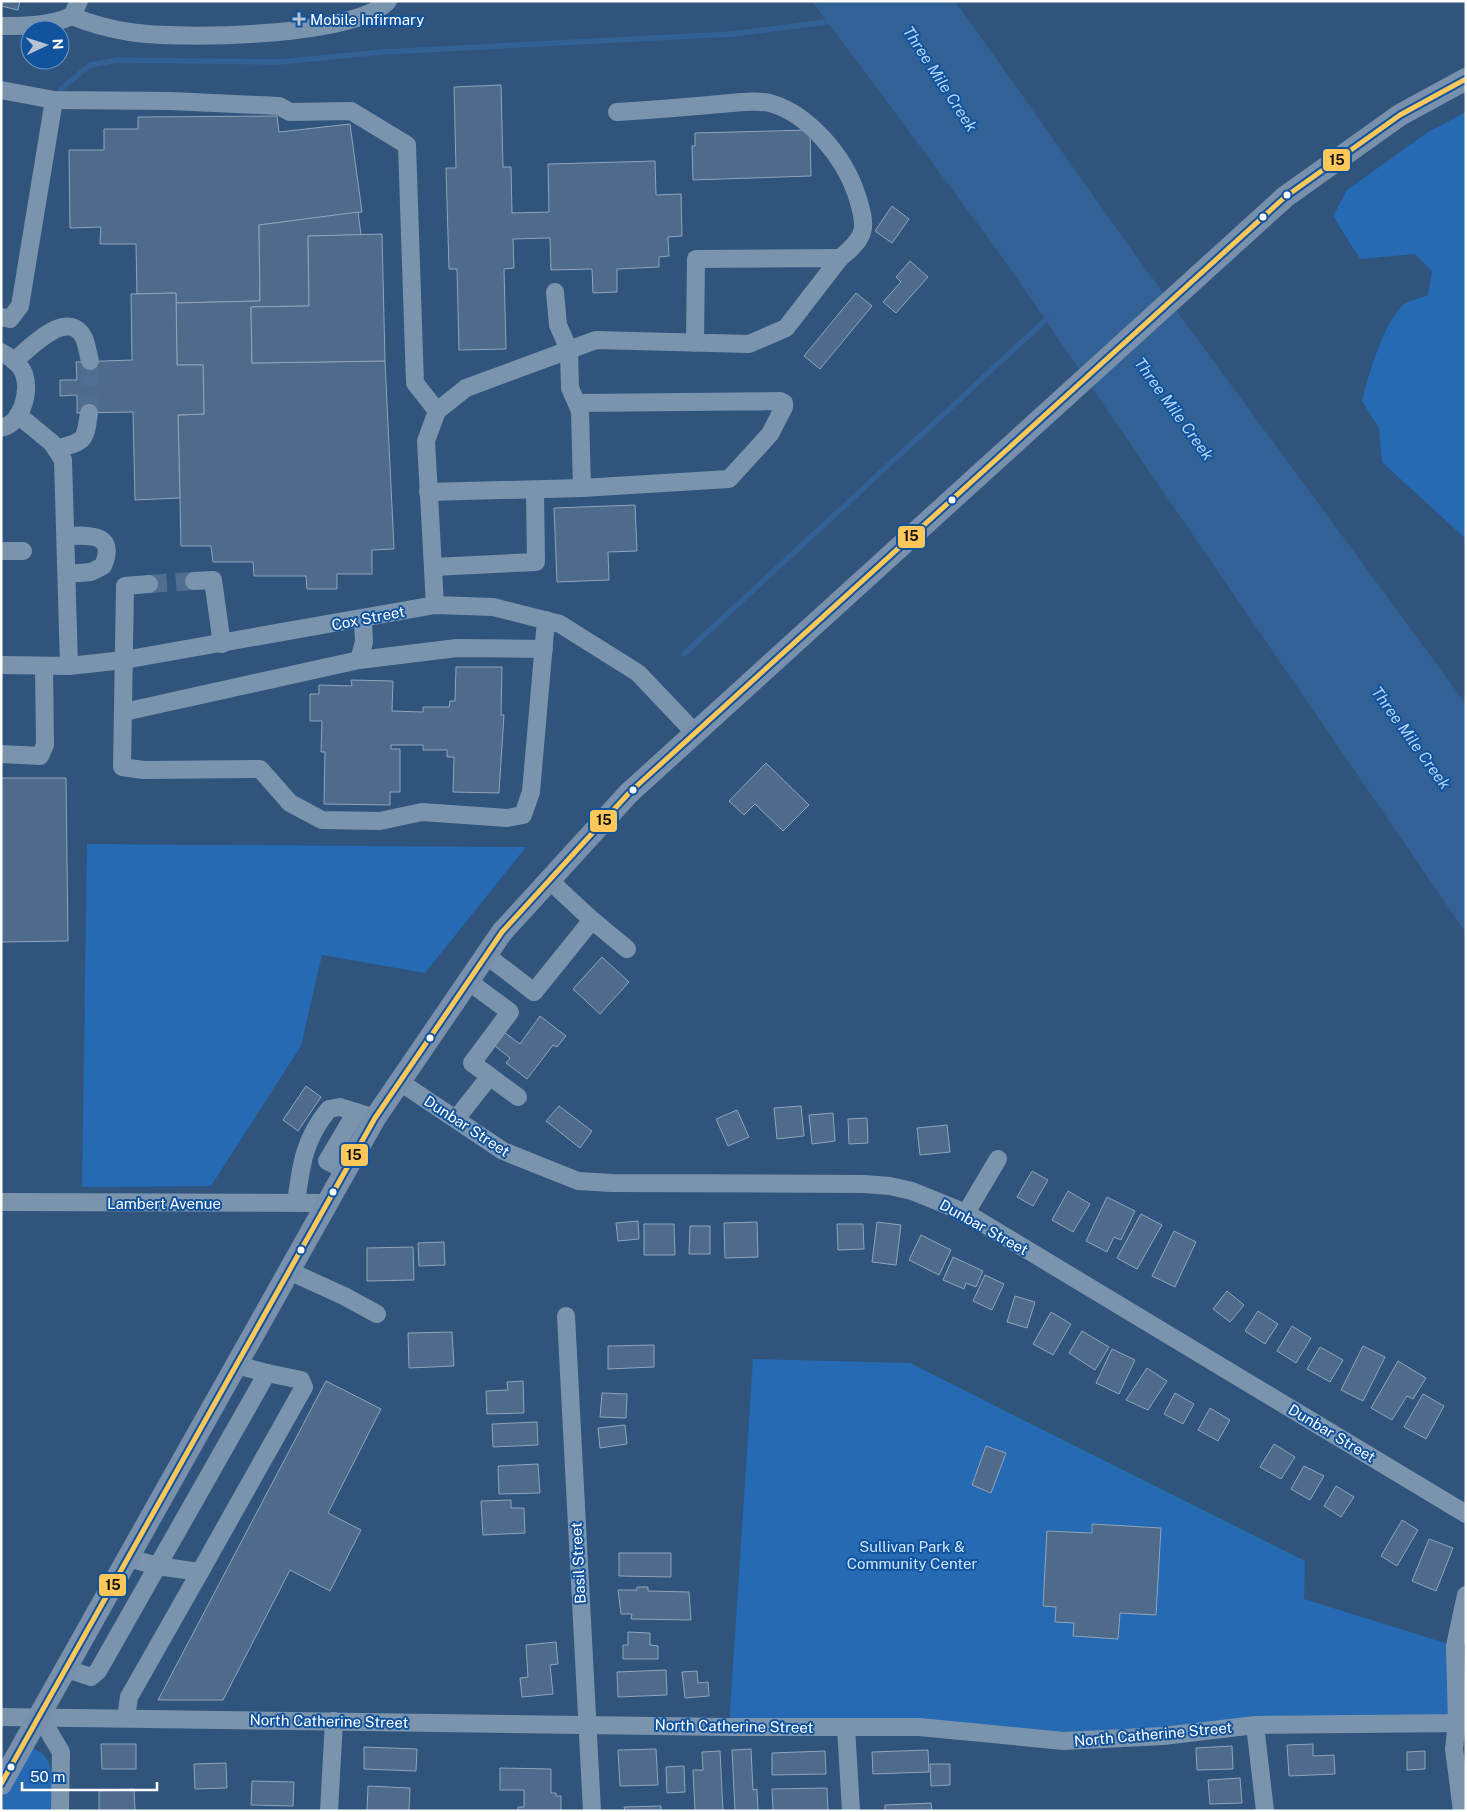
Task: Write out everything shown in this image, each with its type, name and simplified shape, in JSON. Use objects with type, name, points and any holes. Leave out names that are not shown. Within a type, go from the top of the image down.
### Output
[{"type":"main road","points":[[1,1784],[327,1203],[336,1166],[365,1115],[400,1082],[502,932],[629,793],[1209,264],[1297,187],[1400,115],[1466,79]]},
{"type":"street","points":[[1,26],[40,25],[57,22],[75,8],[97,26],[131,32],[167,36],[268,34],[360,18],[381,9],[388,1]]},
{"type":"street","points":[[1,90],[54,100],[171,101],[279,106],[290,112],[351,111],[407,145],[415,383],[437,411]]},
{"type":"street","points":[[1,318],[10,319],[20,306],[54,100]]},
{"type":"street","points":[[435,605],[426,441],[437,411],[466,388],[596,340],[749,344],[786,328],[840,258],[853,247],[862,234],[860,206],[854,186],[816,130],[793,112],[771,103],[755,103],[618,112]]},
{"type":"street","points":[[696,343],[696,259],[840,258]]},
{"type":"street","points":[[555,292],[558,325],[570,350],[570,388],[577,403],[581,422],[582,488]]},
{"type":"street","points":[[1,428],[6,427],[18,415],[27,390],[24,373],[7,357],[55,328],[66,326],[76,330],[84,338],[90,361]]},
{"type":"street","points":[[428,492],[582,488],[729,479],[770,434],[784,407],[780,402],[577,403]]},
{"type":"street","points":[[56,449],[81,442],[85,438],[89,413]]},
{"type":"street","points":[[18,415],[56,449],[63,460],[70,666]]},
{"type":"street","points":[[433,567],[536,562],[535,490]]},
{"type":"street","points":[[66,536],[96,536],[103,540],[107,549],[103,566],[91,572],[67,574]]},
{"type":"street","points":[[1,550],[23,551]]},
{"type":"street","points":[[194,582],[214,580],[222,644]]},
{"type":"street","points":[[149,584],[125,586],[122,766],[143,770],[260,769],[290,803],[322,820],[380,821],[422,812],[507,818],[523,814],[531,792],[546,620]]},
{"type":"street","name":"Cox Street","points":[[1,665],[70,666],[124,660],[363,620],[435,605],[493,606],[560,624],[638,673],[695,733]]},
{"type":"street","points":[[359,660],[364,642],[363,620]]},
{"type":"street","points":[[124,712],[359,660],[458,648],[544,650]]},
{"type":"street","points":[[1,754],[40,756],[45,745],[44,666]]},
{"type":"street","points":[[549,880],[592,920],[627,948]]},
{"type":"street","points":[[486,955],[534,992],[592,920]]},
{"type":"street","points":[[468,981],[510,1012],[472,1063],[518,1098]]},
{"type":"street","points":[[456,1120],[490,1076]]},
{"type":"street","name":"Dunbar Street","points":[[400,1082],[503,1151],[543,1169],[578,1180],[612,1183],[881,1185],[912,1191],[966,1213],[1466,1514]]},
{"type":"street","points":[[296,1203],[302,1158],[317,1124],[329,1109],[340,1107],[365,1115]]},
{"type":"street","points":[[302,1158],[336,1166]]},
{"type":"street","points":[[966,1213],[998,1159]]},
{"type":"street","name":"Lambert Avenue","points":[[1,1202],[327,1203]]},
{"type":"street","points":[[288,1271],[344,1296],[377,1314]]},
{"type":"street","name":"Basil Street","points":[[566,1316],[592,1811]]},
{"type":"street","points":[[126,1718],[129,1697],[304,1387],[301,1380],[267,1374],[236,1365]]},
{"type":"street","points":[[67,1669],[91,1677],[98,1671],[267,1374]]},
{"type":"street","points":[[129,1558],[157,1566],[200,1572]]},
{"type":"street","points":[[1462,1811],[1454,1749],[1461,1723],[1455,1646],[1465,1603]]},
{"type":"street","points":[[40,1716],[61,1752],[60,1811]]},
{"type":"street","name":"North Catherine Street","points":[[1,1718],[40,1716],[586,1725],[918,1727],[1064,1741],[1163,1736],[1255,1725],[1461,1723]]},
{"type":"street","points":[[329,1811],[334,1721]]},
{"type":"street","points":[[1255,1725],[1265,1811]]},
{"type":"street","points":[[846,1728],[852,1811]]},
{"type":"green space","points":[[1466,112],[1466,539],[1382,462],[1379,428],[1362,401],[1373,364],[1389,324],[1403,305],[1428,295],[1432,271],[1415,254],[1360,259],[1333,216],[1347,190],[1428,132]]},
{"type":"green space","points":[[87,844],[526,847],[425,973],[322,955],[301,1046],[211,1186],[82,1187]]},
{"type":"green space","name":"Sullivan Park & Community Center","points":[[753,1359],[910,1363],[1305,1561],[1304,1599],[1455,1646],[1457,1723],[1163,1736],[729,1727]]},
{"type":"green space","points":[[33,1749],[47,1759],[50,1766],[52,1775],[51,1811],[1,1811],[1,1801],[30,1751]]},
{"type":"water","name":"Three Mile Creek","points":[[812,1],[955,1],[1137,257],[1466,704],[1466,933],[1000,254]]},
{"type":"building","points":[[1,1],[20,1],[18,10],[1,6]]},
{"type":"building","points":[[501,85],[503,167],[511,167],[512,213],[549,212],[548,164],[655,161],[656,195],[681,194],[682,236],[668,237],[669,256],[659,257],[659,267],[617,269],[617,292],[593,293],[592,269],[551,270],[550,238],[513,239],[514,268],[504,269],[506,349],[459,350],[457,269],[449,269],[446,168],[456,168],[454,87]]},
{"type":"building","points":[[277,116],[279,132],[350,124],[362,212],[259,225],[260,301],[176,303],[176,293],[137,294],[136,244],[100,244],[101,227],[70,228],[69,150],[104,150],[104,129],[138,129],[138,117]]},
{"type":"building","points":[[810,130],[811,176],[693,180],[692,146],[695,146],[695,133]]},
{"type":"building","points":[[892,206],[909,219],[892,243],[875,231]]},
{"type":"building","points":[[358,212],[361,235],[308,236],[309,306],[251,307],[252,363],[385,361],[394,549],[372,550],[372,574],[337,574],[337,589],[307,589],[306,576],[254,576],[253,562],[213,562],[211,546],[181,546],[178,415],[204,414],[203,365],[177,365],[176,303],[260,301],[259,225]]},
{"type":"building","points":[[382,234],[385,361],[252,363],[251,307],[309,306],[308,236]]},
{"type":"building","points":[[910,261],[928,277],[896,313],[883,302],[901,282],[896,277]]},
{"type":"building","points":[[176,293],[177,365],[203,365],[204,414],[178,415],[180,498],[135,500],[133,412],[77,413],[77,395],[60,396],[60,380],[77,380],[76,362],[132,360],[131,294]]},
{"type":"building","points":[[856,293],[872,306],[820,369],[804,356]]},
{"type":"building","points":[[635,505],[637,551],[608,552],[609,580],[557,582],[554,508]]},
{"type":"building","points":[[456,667],[502,667],[501,715],[504,715],[499,793],[453,792],[454,757],[447,757],[447,750],[423,750],[423,745],[391,745],[391,749],[400,749],[400,792],[390,792],[390,805],[324,804],[325,752],[321,752],[322,721],[310,721],[310,694],[319,694],[319,685],[352,686],[351,680],[393,681],[392,711],[423,712],[423,707],[449,707],[450,701],[455,701]]},
{"type":"building","points":[[766,763],[809,805],[783,831],[755,804],[744,815],[729,801]]},
{"type":"building","points":[[1,778],[66,778],[68,941],[1,942]]},
{"type":"building","points":[[602,957],[629,982],[600,1014],[573,989]]},
{"type":"building","points":[[540,1016],[566,1036],[557,1047],[553,1045],[527,1079],[506,1063],[510,1058],[494,1045],[504,1032],[520,1044]]},
{"type":"building","points":[[306,1086],[321,1097],[298,1131],[283,1120]]},
{"type":"building","points":[[559,1106],[592,1131],[580,1148],[546,1121]]},
{"type":"building","points":[[801,1106],[804,1136],[777,1139],[774,1108]]},
{"type":"building","points":[[737,1110],[749,1137],[728,1146],[716,1119]]},
{"type":"building","points":[[833,1113],[835,1141],[812,1144],[809,1115]]},
{"type":"building","points":[[867,1118],[868,1143],[849,1144],[848,1119]]},
{"type":"building","points":[[947,1125],[950,1152],[920,1155],[917,1128]]},
{"type":"building","points":[[1032,1171],[1048,1180],[1033,1206],[1017,1197]]},
{"type":"building","points":[[1068,1191],[1090,1204],[1073,1232],[1052,1220]]},
{"type":"building","points":[[1107,1197],[1135,1211],[1121,1240],[1114,1237],[1107,1252],[1086,1241]]},
{"type":"building","points":[[1141,1214],[1162,1225],[1137,1269],[1117,1258]]},
{"type":"building","points":[[638,1221],[639,1239],[618,1241],[616,1223]]},
{"type":"building","points":[[757,1222],[758,1257],[725,1258],[724,1223]]},
{"type":"building","points":[[877,1222],[901,1225],[896,1265],[872,1262]]},
{"type":"building","points":[[644,1224],[674,1224],[675,1255],[644,1255]]},
{"type":"building","points":[[837,1224],[863,1224],[864,1249],[838,1250]]},
{"type":"building","points":[[690,1226],[710,1226],[710,1254],[689,1254]]},
{"type":"building","points":[[1174,1231],[1196,1242],[1175,1287],[1152,1276]]},
{"type":"building","points":[[921,1235],[951,1250],[939,1275],[909,1260]]},
{"type":"building","points":[[444,1242],[445,1265],[419,1266],[418,1243]]},
{"type":"building","points":[[413,1247],[414,1280],[367,1281],[367,1248]]},
{"type":"building","points":[[953,1257],[983,1271],[976,1287],[966,1283],[964,1289],[943,1280]]},
{"type":"building","points":[[985,1275],[1004,1284],[992,1310],[973,1301]]},
{"type":"building","points":[[1227,1291],[1244,1305],[1230,1322],[1213,1309]]},
{"type":"building","points":[[1015,1296],[1035,1302],[1027,1328],[1007,1322]]},
{"type":"building","points":[[1258,1311],[1278,1324],[1265,1344],[1245,1331]]},
{"type":"building","points":[[1051,1312],[1071,1324],[1053,1355],[1033,1344]]},
{"type":"building","points":[[1292,1326],[1311,1338],[1296,1363],[1277,1351]]},
{"type":"building","points":[[1082,1331],[1109,1347],[1095,1370],[1069,1353]]},
{"type":"building","points":[[452,1332],[454,1366],[409,1368],[408,1333]]},
{"type":"building","points":[[654,1345],[654,1367],[608,1369],[608,1346]]},
{"type":"building","points":[[1363,1346],[1385,1357],[1363,1401],[1341,1390]]},
{"type":"building","points":[[1320,1347],[1343,1360],[1330,1382],[1307,1369]]},
{"type":"building","points":[[1112,1349],[1135,1360],[1119,1394],[1096,1383]]},
{"type":"building","points":[[1398,1361],[1426,1378],[1413,1399],[1407,1396],[1392,1420],[1371,1408]]},
{"type":"building","points":[[1147,1368],[1167,1381],[1148,1410],[1126,1400]]},
{"type":"building","points":[[326,1381],[381,1409],[328,1513],[361,1530],[330,1591],[290,1570],[223,1700],[158,1700]]},
{"type":"building","points":[[523,1381],[524,1413],[487,1414],[486,1391],[508,1390],[507,1382]]},
{"type":"building","points":[[602,1393],[627,1394],[626,1418],[600,1417]]},
{"type":"building","points":[[1175,1393],[1194,1404],[1183,1424],[1164,1414]]},
{"type":"building","points":[[1423,1394],[1444,1406],[1426,1439],[1404,1427]]},
{"type":"building","points":[[1210,1408],[1230,1420],[1218,1441],[1198,1430]]},
{"type":"building","points":[[537,1422],[538,1445],[493,1447],[492,1424]]},
{"type":"building","points":[[625,1425],[627,1444],[600,1448],[598,1428]]},
{"type":"building","points":[[1274,1444],[1295,1457],[1281,1479],[1260,1467]]},
{"type":"building","points":[[986,1446],[1006,1453],[991,1493],[972,1485]]},
{"type":"building","points":[[538,1464],[540,1493],[499,1494],[498,1466]]},
{"type":"building","points":[[1304,1466],[1324,1476],[1310,1500],[1291,1489]]},
{"type":"building","points":[[1336,1486],[1354,1497],[1341,1517],[1324,1506]]},
{"type":"building","points":[[511,1500],[511,1508],[524,1508],[525,1533],[483,1535],[481,1501]]},
{"type":"building","points":[[1402,1520],[1418,1530],[1397,1566],[1381,1556]]},
{"type":"building","points":[[1092,1524],[1161,1528],[1156,1615],[1120,1613],[1118,1639],[1073,1636],[1074,1623],[1055,1622],[1056,1607],[1043,1606],[1047,1531],[1092,1533]]},
{"type":"building","points":[[1429,1539],[1453,1548],[1436,1591],[1412,1581]]},
{"type":"building","points":[[619,1553],[671,1553],[671,1577],[619,1576]]},
{"type":"building","points":[[637,1587],[648,1587],[648,1591],[689,1592],[691,1620],[631,1619],[632,1614],[621,1614],[618,1590],[637,1590]]},
{"type":"building","points":[[628,1632],[650,1633],[650,1645],[658,1646],[658,1659],[623,1659],[623,1645],[628,1645]]},
{"type":"building","points":[[556,1642],[558,1664],[550,1665],[553,1694],[522,1697],[520,1678],[528,1677],[526,1645]]},
{"type":"building","points":[[666,1670],[667,1695],[618,1697],[617,1672]]},
{"type":"building","points":[[697,1671],[698,1683],[708,1682],[709,1696],[685,1698],[682,1672]]},
{"type":"building","points":[[101,1744],[136,1744],[136,1769],[102,1769]]},
{"type":"building","points":[[1313,1744],[1313,1756],[1334,1755],[1335,1774],[1289,1776],[1287,1745]]},
{"type":"building","points":[[1232,1746],[1233,1769],[1197,1770],[1196,1748]]},
{"type":"building","points":[[364,1747],[417,1749],[416,1771],[364,1769]]},
{"type":"building","points":[[656,1749],[658,1785],[620,1786],[618,1750]]},
{"type":"building","points":[[751,1749],[753,1790],[757,1789],[758,1811],[735,1811],[732,1750]]},
{"type":"building","points":[[928,1750],[929,1772],[873,1774],[872,1752]]},
{"type":"building","points":[[720,1751],[723,1811],[695,1811],[693,1770],[703,1770],[702,1752]]},
{"type":"building","points":[[825,1751],[826,1774],[772,1775],[772,1753]]},
{"type":"building","points":[[1425,1751],[1425,1769],[1407,1770],[1407,1752]]},
{"type":"building","points":[[226,1763],[227,1788],[195,1789],[194,1764]]},
{"type":"building","points":[[930,1764],[950,1764],[950,1785],[931,1786]]},
{"type":"building","points":[[684,1766],[685,1792],[667,1793],[666,1767]]},
{"type":"building","points":[[500,1768],[551,1769],[551,1793],[561,1796],[561,1811],[518,1811],[518,1807],[524,1807],[524,1790],[500,1790]]},
{"type":"building","points":[[1240,1778],[1242,1803],[1210,1804],[1208,1780]]},
{"type":"building","points":[[252,1781],[294,1782],[293,1806],[251,1805]]},
{"type":"building","points":[[368,1786],[410,1788],[409,1811],[367,1811]]},
{"type":"building","points":[[827,1788],[828,1811],[773,1811],[772,1789]]},
{"type":"building","points":[[134,1789],[135,1811],[99,1811],[99,1791]]},
{"type":"building","points":[[931,1803],[932,1811],[885,1811],[885,1805]]},
{"type":"building","points":[[661,1806],[661,1811],[625,1811],[624,1807]]},
{"type":"waterway","points":[[61,89],[90,65],[117,60],[280,62],[382,52],[733,34],[834,21]]},
{"type":"waterway","points":[[684,654],[1051,315]]},
{"type":"tunnel","points":[[89,413],[90,361]]},
{"type":"tunnel","points":[[149,584],[194,581]]},
{"type":"transit line","name":"15","points":[[1,1784],[375,1118],[502,932],[629,793],[1285,197],[1400,115],[1466,79]]},
{"type":"place","name":"Mobile Infirmary","points":[[299,19]]}]
